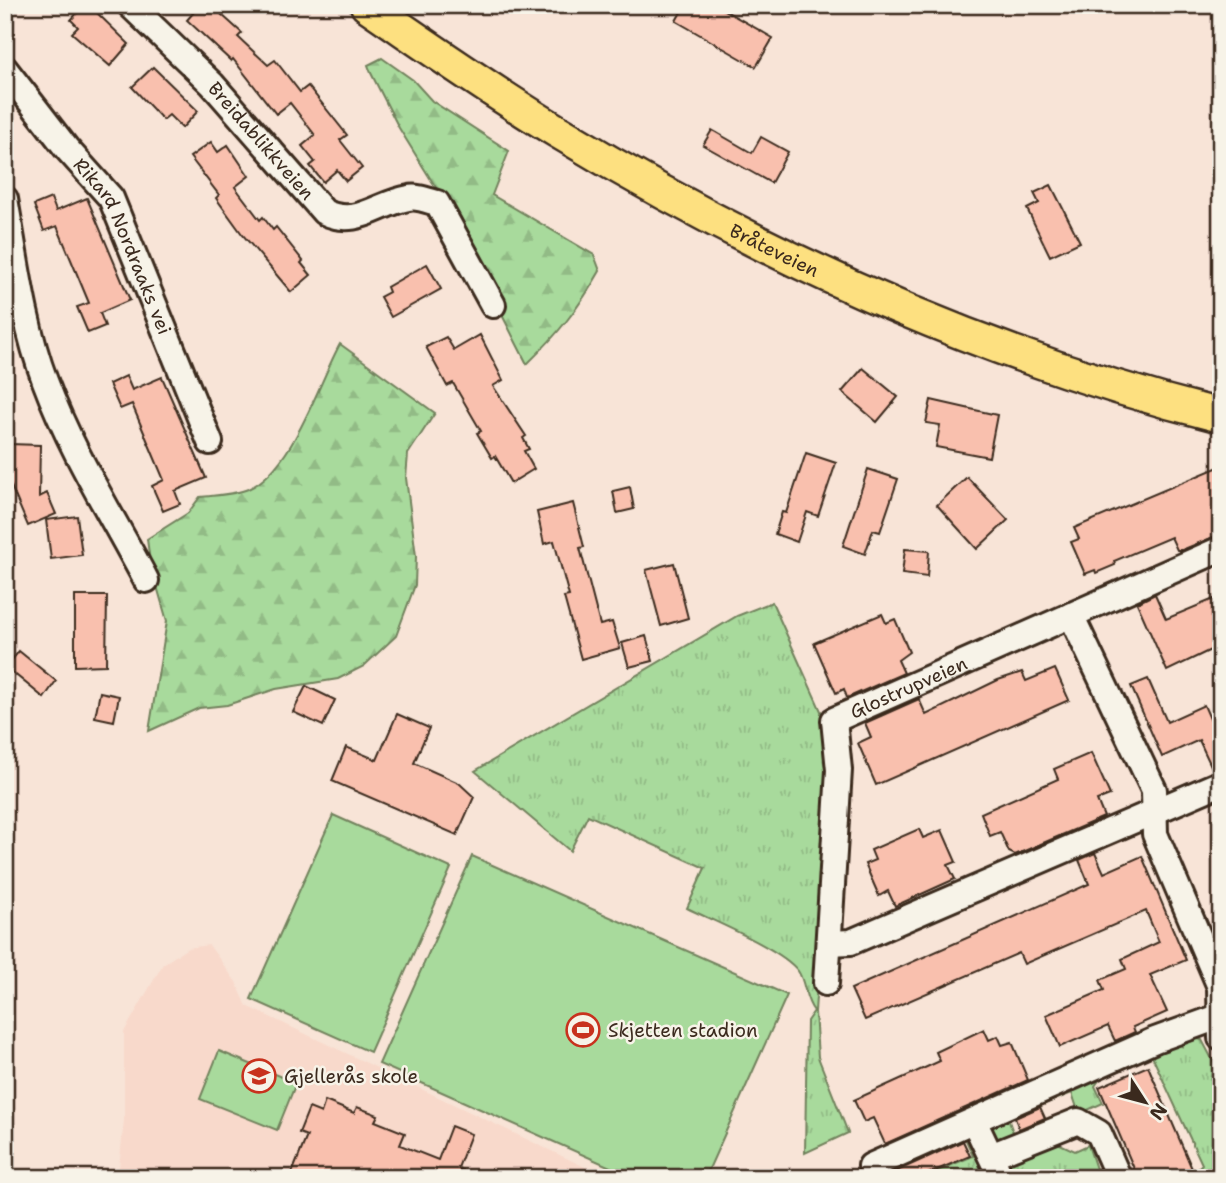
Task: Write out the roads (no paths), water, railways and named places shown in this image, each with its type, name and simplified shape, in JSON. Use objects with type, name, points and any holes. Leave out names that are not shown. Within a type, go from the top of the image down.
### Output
[{"type":"main road","name":"Bråteveien","points":[[367,5],[555,131],[682,202],[810,268],[924,320],[1006,352],[1118,388],[1221,416]]},
{"type":"street","name":"Breidablikkveien","points":[[130,5],[212,84],[324,212],[333,217],[356,219],[411,197],[437,203],[493,305]]},
{"type":"street","name":"Rikard Nordraaks vei","points":[[5,69],[67,149],[111,198],[210,442]]},
{"type":"street","points":[[5,199],[25,311],[44,380],[82,467],[146,580]]},
{"type":"street","name":"Glostrupveien","points":[[826,983],[839,770],[834,720],[1221,549]]},
{"type":"street","points":[[871,1166],[1155,1040],[1220,1029],[1220,988],[1155,834],[1154,790],[1071,615]]},
{"type":"street","points":[[829,943],[851,942],[1221,783]]},
{"type":"street","points":[[974,1121],[996,1167],[1078,1121],[1099,1133],[1117,1174],[1109,1178]]},
{"type":"place","name":"Skjetten stadion","points":[[583,1030]]},
{"type":"place","name":"Gjellerås skole","points":[[259,1076]]}]
